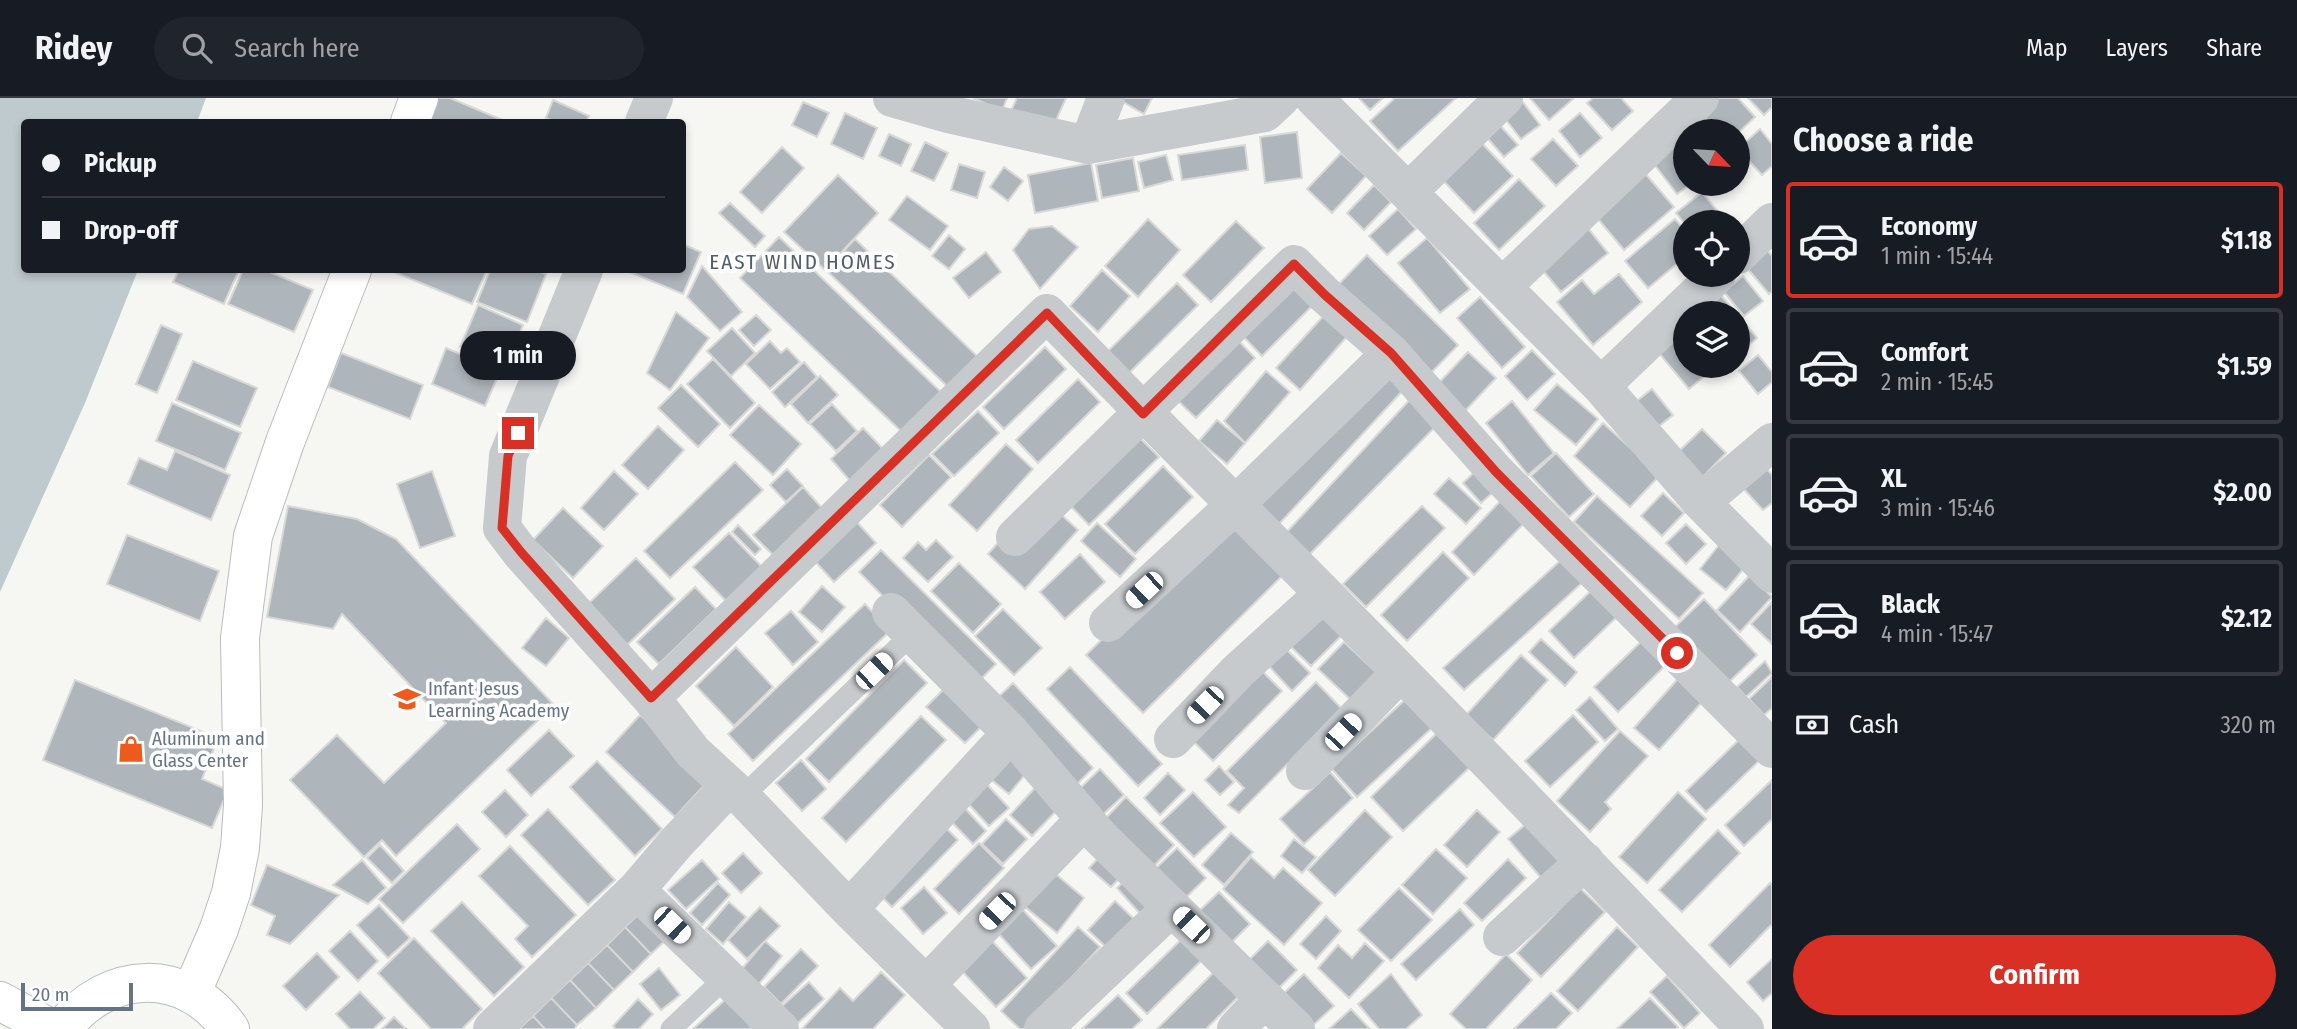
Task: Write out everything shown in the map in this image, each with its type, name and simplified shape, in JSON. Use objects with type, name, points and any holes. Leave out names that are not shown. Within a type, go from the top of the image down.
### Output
[{"type":"street","points":[[411,119],[419,98]]},
{"type":"street","points":[[645,119],[654,98]]},
{"type":"street","points":[[892,98],[952,106],[1088,145],[1265,113],[1281,98]]},
{"type":"street","points":[[1088,145],[1106,98]]},
{"type":"street","points":[[1314,98],[1601,386],[1701,502],[1772,574]]},
{"type":"street","points":[[1408,192],[1504,98]]},
{"type":"street","points":[[1503,286],[1700,98]]},
{"type":"street","points":[[1750,243],[1772,222]]},
{"type":"street","points":[[1015,537],[1294,264],[1391,353],[1496,472],[1772,749]]},
{"type":"street","points":[[191,993],[227,905],[240,848],[243,805],[240,638],[253,536],[285,442],[351,273]]},
{"type":"street","points":[[583,273],[508,456],[502,528],[651,698],[693,752],[971,1029]]},
{"type":"street","points":[[1601,386],[1704,287]]},
{"type":"street","points":[[651,698],[1047,313],[1143,414],[1585,861],[1745,1029]]},
{"type":"street","points":[[1108,624],[1391,353]]},
{"type":"street","points":[[1701,502],[1772,442]]},
{"type":"street","points":[[1173,739],[1238,671],[1323,594]]},
{"type":"street","points":[[901,623],[1011,733],[1085,819],[1296,1029]]},
{"type":"street","points":[[1305,771],[1400,673]]},
{"type":"street","points":[[849,909],[1011,733]]},
{"type":"street","points":[[492,1029],[636,890],[677,842],[736,792]]},
{"type":"street","points":[[926,985],[1085,819]]},
{"type":"street","points":[[1502,936],[1585,861]]},
{"type":"street","points":[[636,890],[780,1029]]},
{"type":"street","points":[[1043,1029],[1172,907]]},
{"type":"street","points":[[62,1029],[75,1013],[94,997],[118,987],[142,983],[168,985],[191,993],[213,1008],[230,1029]]},
{"type":"street","points":[[1236,1029],[1265,998]]},
{"type":"street","points":[[0,1001],[52,1029]]},
{"type":"lane","points":[[736,792],[901,623]]},
{"type":"lane","points":[[671,1029],[726,977]]},
{"type":"shaded area","points":[[0,98],[206,98],[198,119],[21,119],[21,273],[137,273],[85,403],[0,592]]},
{"type":"building","points":[[430,98],[450,98],[500,119],[423,119]]},
{"type":"building","points":[[973,98],[1007,98],[1002,111]]},
{"type":"building","points":[[1017,98],[1066,98],[1049,136],[1008,117]]},
{"type":"building","points":[[1116,98],[1152,98],[1144,114]]},
{"type":"building","points":[[1359,98],[1383,98],[1370,110]]},
{"type":"building","points":[[1395,98],[1456,98],[1398,151],[1370,121]]},
{"type":"building","points":[[1530,98],[1572,98],[1573,99],[1549,120]]},
{"type":"building","points":[[1593,98],[1621,98],[1633,111],[1612,130],[1587,103]]},
{"type":"building","points":[[1708,98],[1738,98],[1755,117],[1750,122],[1750,119],[1706,119],[1696,109]]},
{"type":"building","points":[[1748,98],[1772,98],[1772,107],[1764,115]]},
{"type":"building","points":[[553,100],[589,116],[588,119],[546,118]]},
{"type":"building","points":[[1522,101],[1540,125],[1521,139],[1503,116]]},
{"type":"building","points":[[803,102],[829,113],[817,137],[792,125]]},
{"type":"building","points":[[845,113],[877,128],[863,159],[831,144]]},
{"type":"building","points":[[1580,113],[1602,138],[1580,157],[1559,131]]},
{"type":"building","points":[[1496,121],[1518,145],[1504,157],[1483,133]]},
{"type":"building","points":[[1760,129],[1772,144],[1772,166],[1762,175],[1750,162],[1750,138]]},
{"type":"building","points":[[1297,132],[1302,178],[1265,183],[1260,137]]},
{"type":"building","points":[[889,134],[911,144],[901,166],[879,156]]},
{"type":"building","points":[[1476,137],[1513,176],[1474,213],[1437,174]]},
{"type":"building","points":[[1553,139],[1578,166],[1556,186],[1531,159]]},
{"type":"building","points":[[925,142],[948,153],[934,181],[911,171]]},
{"type":"building","points":[[1672,143],[1673,189],[1651,160]]},
{"type":"building","points":[[1245,145],[1248,170],[1182,180],[1178,155]]},
{"type":"building","points":[[782,147],[804,168],[762,213],[740,192]]},
{"type":"building","points":[[1341,153],[1366,176],[1332,213],[1307,189]]},
{"type":"building","points":[[1166,155],[1173,180],[1144,188],[1138,162]]},
{"type":"building","points":[[1133,158],[1139,191],[1102,198],[1096,165]]},
{"type":"building","points":[[1091,163],[1098,201],[1035,213],[1028,175]]},
{"type":"building","points":[[959,164],[985,172],[977,198],[951,190]]},
{"type":"building","points":[[1004,167],[1023,181],[1008,201],[990,187]]},
{"type":"building","points":[[1643,171],[1674,207],[1624,250],[1594,214]]},
{"type":"building","points":[[838,175],[878,213],[825,270],[784,232]]},
{"type":"building","points":[[1519,179],[1545,206],[1499,250],[1474,223]]},
{"type":"building","points":[[1374,185],[1391,202],[1364,230],[1347,213]]},
{"type":"building","points":[[907,196],[948,226],[930,250],[889,220]]},
{"type":"building","points":[[1697,196],[1705,196],[1717,210],[1680,210]]},
{"type":"building","points":[[730,203],[765,236],[755,247],[719,213]]},
{"type":"building","points":[[1398,209],[1416,229],[1387,255],[1369,236]]},
{"type":"building","points":[[1148,219],[1180,250],[1138,297],[1105,266]]},
{"type":"building","points":[[1236,221],[1264,248],[1211,302],[1183,275]]},
{"type":"building","points":[[1673,221],[1673,267],[1648,288],[1625,261]]},
{"type":"building","points":[[1052,226],[1078,247],[1040,289],[1013,250],[1029,229]]},
{"type":"building","points":[[1587,227],[1608,253],[1561,292],[1540,267]]},
{"type":"building","points":[[949,235],[965,249],[949,269],[932,256]]},
{"type":"building","points":[[779,237],[942,393],[903,433],[740,278]]},
{"type":"building","points":[[1427,238],[1470,289],[1440,313],[1398,263]]},
{"type":"building","points":[[855,239],[978,357],[949,388],[826,270]]},
{"type":"building","points":[[686,246],[701,252],[683,294],[632,273],[686,273]]},
{"type":"building","points":[[1767,250],[1772,256],[1772,291],[1769,294],[1750,272],[1750,265]]},
{"type":"building","points":[[986,252],[1001,272],[969,298],[953,278]]},
{"type":"building","points":[[1367,255],[1458,345],[1427,377],[1336,287]]},
{"type":"building","points":[[702,266],[742,312],[720,331],[687,297]]},
{"type":"building","points":[[1102,270],[1130,296],[1098,332],[1070,306]]},
{"type":"building","points":[[178,273],[238,273],[224,304],[173,282]]},
{"type":"building","points":[[242,273],[272,273],[313,290],[294,332],[228,304]]},
{"type":"building","points":[[396,273],[486,273],[472,304]]},
{"type":"building","points":[[489,273],[546,274],[527,322],[477,302]]},
{"type":"building","points":[[1619,274],[1642,302],[1593,345],[1557,302],[1582,280],[1594,294]]},
{"type":"building","points":[[1295,278],[1317,301],[1262,356],[1239,332]]},
{"type":"building","points":[[1177,283],[1198,305],[1126,376],[1105,354]]},
{"type":"building","points":[[1750,285],[1763,301],[1750,311],[1750,301],[1732,301],[1724,292],[1730,287],[1750,287]]},
{"type":"building","points":[[1719,293],[1726,301],[1709,301]]},
{"type":"building","points":[[1480,297],[1525,347],[1502,368],[1457,318]]},
{"type":"building","points":[[478,305],[523,325],[506,367],[460,347]]},
{"type":"building","points":[[1328,311],[1351,332],[1300,390],[1276,368]]},
{"type":"building","points":[[676,312],[709,338],[670,390],[647,373]]},
{"type":"building","points":[[756,315],[771,330],[754,346],[739,330]]},
{"type":"building","points":[[161,325],[182,334],[157,393],[136,384]]},
{"type":"building","points":[[732,328],[755,353],[731,376],[707,351]]},
{"type":"building","points":[[1750,330],[1757,338],[1750,344]]},
{"type":"building","points":[[1233,335],[1255,358],[1196,418],[1173,396]]},
{"type":"building","points":[[1673,340],[1673,370],[1658,352]]},
{"type":"building","points":[[770,341],[781,353],[787,348],[800,362],[770,389],[746,364]]},
{"type":"building","points":[[1045,347],[1066,369],[1004,429],[983,407]]},
{"type":"building","points":[[446,348],[500,371],[485,406],[432,384]]},
{"type":"building","points":[[1532,350],[1555,374],[1527,400],[1505,376]]},
{"type":"building","points":[[1468,352],[1496,378],[1464,412],[1436,386]]},
{"type":"building","points":[[341,353],[423,385],[410,419],[328,387]]},
{"type":"building","points":[[1758,355],[1772,372],[1772,382],[1758,394],[1745,378],[1750,378],[1750,362]]},
{"type":"building","points":[[713,359],[755,403],[730,428],[687,384]]},
{"type":"building","points":[[193,361],[257,388],[240,427],[176,400]]},
{"type":"building","points":[[804,362],[817,377],[785,407],[772,392]]},
{"type":"building","points":[[1384,368],[1406,387],[1279,524],[1251,497]]},
{"type":"building","points":[[1266,371],[1290,392],[1245,443],[1224,421]]},
{"type":"building","points":[[820,376],[838,395],[808,423],[791,404]]},
{"type":"building","points":[[1680,378],[1702,378],[1689,389]]},
{"type":"building","points":[[1078,379],[1100,402],[1038,463],[1016,440]]},
{"type":"building","points":[[1557,384],[1598,419],[1576,445],[1534,410]]},
{"type":"building","points":[[681,385],[720,424],[698,447],[658,408]]},
{"type":"building","points":[[1652,389],[1673,415],[1649,434],[1628,408]]},
{"type":"building","points":[[1416,393],[1442,420],[1308,556],[1285,534]]},
{"type":"building","points":[[1512,401],[1554,453],[1528,475],[1486,423]]},
{"type":"building","points":[[172,403],[241,433],[225,470],[156,441]]},
{"type":"building","points":[[832,404],[857,431],[836,451],[810,424]]},
{"type":"building","points":[[759,405],[801,444],[773,475],[730,435]]},
{"type":"building","points":[[978,411],[999,433],[954,476],[932,454]]},
{"type":"building","points":[[1217,420],[1245,443],[1227,464],[1199,441]]},
{"type":"building","points":[[1603,423],[1660,475],[1630,507],[1574,456]]},
{"type":"building","points":[[658,426],[684,450],[648,489],[622,465]]},
{"type":"building","points":[[863,428],[884,450],[851,482],[831,459]]},
{"type":"building","points":[[1702,429],[1726,453],[1697,483],[1672,458]]},
{"type":"building","points":[[1134,432],[1159,457],[1089,525],[1064,499]]},
{"type":"building","points":[[1006,444],[1033,469],[977,531],[949,505]]},
{"type":"building","points":[[175,451],[230,475],[211,520],[128,484],[139,458],[167,470]]},
{"type":"building","points":[[1556,453],[1594,494],[1569,517],[1531,476]]},
{"type":"building","points":[[929,455],[951,477],[902,527],[880,505]]},
{"type":"building","points":[[735,462],[763,490],[670,578],[644,551]]},
{"type":"building","points":[[1482,465],[1501,485],[1481,503],[1463,483]]},
{"type":"building","points":[[1163,466],[1193,497],[1135,554],[1105,524]]},
{"type":"building","points":[[1765,467],[1772,475],[1772,503],[1763,510],[1742,487]]},
{"type":"building","points":[[787,469],[803,486],[786,502],[770,485]]},
{"type":"building","points":[[432,471],[455,536],[420,548],[397,484]]},
{"type":"building","points":[[614,471],[638,494],[604,530],[581,508]]},
{"type":"building","points":[[1449,478],[1481,508],[1466,524],[1434,494]]},
{"type":"building","points":[[803,487],[822,508],[773,555],[753,535]]},
{"type":"building","points":[[1663,493],[1684,513],[1662,536],[1641,516]]},
{"type":"building","points":[[1507,494],[1530,517],[1474,575],[1452,552]]},
{"type":"building","points":[[1597,496],[1703,593],[1679,619],[1574,522]]},
{"type":"building","points":[[288,506],[357,519],[396,539],[554,705],[396,856],[382,840],[364,857],[290,780],[337,735],[384,783],[446,723],[342,614],[333,629],[267,617]]},
{"type":"building","points":[[1422,506],[1445,528],[1366,607],[1343,584]]},
{"type":"building","points":[[1053,507],[1078,530],[1025,589],[988,554],[1006,534]]},
{"type":"building","points":[[563,508],[603,546],[573,578],[533,540]]},
{"type":"building","points":[[1228,516],[1284,574],[1143,713],[1086,655]]},
{"type":"building","points":[[854,519],[876,543],[834,582],[812,558]]},
{"type":"building","points":[[1097,523],[1136,559],[1120,577],[1081,541]]},
{"type":"building","points":[[1686,524],[1706,544],[1686,564],[1666,543]]},
{"type":"building","points":[[738,525],[761,549],[755,555],[732,532]]},
{"type":"building","points":[[729,533],[765,570],[729,604],[693,567]]},
{"type":"building","points":[[127,535],[219,571],[200,621],[107,584]]},
{"type":"building","points":[[936,540],[953,557],[928,582],[903,558],[918,542],[926,550]]},
{"type":"building","points":[[1719,545],[1745,567],[1726,590],[1700,569]]},
{"type":"building","points":[[881,550],[996,664],[973,687],[859,572]]},
{"type":"building","points":[[1443,552],[1469,578],[1407,641],[1381,615]]},
{"type":"building","points":[[1080,554],[1105,582],[1065,619],[1040,592]]},
{"type":"building","points":[[636,558],[675,599],[627,645],[588,604]]},
{"type":"building","points":[[1562,559],[1583,582],[1464,690],[1443,668]]},
{"type":"building","points":[[959,563],[1001,604],[973,633],[931,591]]},
{"type":"building","points":[[1750,575],[1772,597],[1740,632],[1717,610]]},
{"type":"building","points":[[822,586],[845,607],[822,632],[799,612]]},
{"type":"building","points":[[1596,586],[1621,613],[1574,658],[1549,631]]},
{"type":"building","points":[[695,587],[716,609],[659,664],[637,642]]},
{"type":"building","points":[[1704,599],[1757,655],[1728,683],[1675,627]]},
{"type":"building","points":[[1772,602],[1772,644],[1751,624]]},
{"type":"building","points":[[865,604],[890,631],[753,761],[728,734]]},
{"type":"building","points":[[1003,609],[1042,648],[1014,675],[975,636]]},
{"type":"building","points":[[1317,609],[1342,635],[1311,666],[1285,641]]},
{"type":"building","points":[[791,611],[818,642],[793,665],[765,633]]},
{"type":"building","points":[[546,618],[569,638],[546,666],[522,648]]},
{"type":"building","points":[[1647,636],[1671,660],[1618,712],[1594,687]]},
{"type":"building","points":[[1541,639],[1577,672],[1565,686],[1529,652]]},
{"type":"building","points":[[1344,642],[1377,673],[1352,701],[1318,669]]},
{"type":"building","points":[[736,647],[773,687],[734,726],[696,686]]},
{"type":"building","points":[[1285,648],[1310,673],[1292,691],[1268,665]]},
{"type":"building","points":[[1521,655],[1548,680],[1493,740],[1466,715]]},
{"type":"building","points":[[904,660],[927,683],[829,782],[806,759]]},
{"type":"building","points":[[1765,661],[1772,673],[1746,697],[1737,687]]},
{"type":"building","points":[[1070,667],[1162,764],[1138,786],[1047,689]]},
{"type":"building","points":[[1258,667],[1282,691],[1213,761],[1189,737]]},
{"type":"building","points":[[1685,671],[1710,693],[1659,750],[1634,728]]},
{"type":"building","points":[[1772,677],[1772,708],[1764,715],[1749,699]]},
{"type":"building","name":"Aluminum and Glass Center","points":[[75,680],[218,738],[202,779],[228,790],[212,828],[43,760]]},
{"type":"building","points":[[1316,682],[1342,709],[1239,813],[1228,805],[1244,788],[1227,771]]},
{"type":"building","points":[[1013,683],[1093,768],[1070,791],[990,705]]},
{"type":"building","points":[[943,690],[982,726],[965,743],[926,707]]},
{"type":"building","points":[[1590,697],[1618,729],[1605,741],[1576,710]]},
{"type":"building","points":[[1407,698],[1433,727],[1357,797],[1331,768]]},
{"type":"building","points":[[640,715],[710,779],[675,817],[606,752]]},
{"type":"building","points":[[1573,715],[1598,742],[1550,787],[1525,761]]},
{"type":"building","points":[[921,716],[946,740],[846,842],[822,818]]},
{"type":"building","points":[[549,730],[574,756],[531,796],[507,770]]},
{"type":"building","points":[[1620,731],[1648,756],[1605,802],[1611,809],[1590,832],[1557,801]]},
{"type":"building","points":[[1437,733],[1470,767],[1403,831],[1371,797]]},
{"type":"building","points":[[1745,734],[1765,755],[1706,812],[1686,791]]},
{"type":"building","points":[[1006,754],[1028,771],[1009,794],[988,777]]},
{"type":"building","points":[[801,760],[826,789],[802,811],[776,783]]},
{"type":"building","points":[[597,761],[662,829],[635,856],[570,787]]},
{"type":"building","points":[[1219,766],[1234,782],[1220,795],[1205,780]]},
{"type":"building","points":[[1100,769],[1124,795],[1096,821],[1073,795]]},
{"type":"building","points":[[1330,772],[1353,798],[1304,844],[1280,819]]},
{"type":"building","points":[[1168,773],[1185,790],[1160,815],[1144,798]]},
{"type":"building","points":[[981,778],[1009,808],[989,826],[961,796]]},
{"type":"building","points":[[1772,780],[1772,819],[1744,846],[1725,825]]},
{"type":"building","points":[[1035,788],[1058,809],[1032,836],[1010,815]]},
{"type":"building","points":[[505,790],[528,815],[506,837],[482,812]]},
{"type":"building","points":[[1193,792],[1226,827],[1194,857],[1160,823]]},
{"type":"building","points":[[1678,792],[1706,819],[1647,883],[1619,857]]},
{"type":"building","points":[[1126,797],[1174,845],[1149,871],[1101,823]]},
{"type":"building","points":[[960,803],[986,831],[973,844],[946,816]]},
{"type":"building","points":[[548,809],[615,880],[588,905],[521,835]]},
{"type":"building","points":[[1365,810],[1392,837],[1335,896],[1308,870]]},
{"type":"building","points":[[1477,810],[1500,832],[1467,867],[1444,845]]},
{"type":"building","points":[[1006,819],[1027,839],[1003,864],[982,844]]},
{"type":"building","points":[[938,820],[958,840],[892,907],[872,887]]},
{"type":"building","points":[[1531,820],[1565,859],[1542,879],[1508,839]]},
{"type":"building","points":[[457,824],[480,849],[403,923],[379,899]]},
{"type":"building","points":[[1718,830],[1740,853],[1682,912],[1659,890]]},
{"type":"building","points":[[1231,833],[1253,852],[1224,885],[1202,865]]},
{"type":"building","points":[[1294,839],[1316,857],[1302,873],[1281,856]]},
{"type":"building","points":[[979,843],[1004,868],[959,914],[934,889]]},
{"type":"building","points":[[380,845],[404,871],[392,883],[367,858]]},
{"type":"building","points":[[510,846],[576,915],[532,957],[515,939],[528,926],[479,876]]},
{"type":"building","points":[[1177,848],[1206,878],[1178,905],[1150,874]]},
{"type":"building","points":[[1436,849],[1467,878],[1433,914],[1402,885]]},
{"type":"building","points":[[1105,851],[1127,870],[1111,887],[1089,868]]},
{"type":"building","points":[[743,853],[762,873],[741,893],[722,873]]},
{"type":"building","points":[[1251,857],[1274,878],[1283,868],[1322,903],[1284,945],[1223,889]]},
{"type":"building","points":[[1508,859],[1526,878],[1482,921],[1464,903]]},
{"type":"building","points":[[362,860],[386,888],[368,904],[333,885]]},
{"type":"building","points":[[702,860],[719,879],[686,909],[668,890]]},
{"type":"building","points":[[267,865],[339,895],[290,944],[267,935],[275,916],[251,905]]},
{"type":"building","points":[[1052,871],[1084,898],[1057,933],[1024,906]]},
{"type":"building","points":[[1133,873],[1160,903],[1144,918],[1117,888]]},
{"type":"building","points":[[718,883],[730,895],[702,925],[690,913]]},
{"type":"building","points":[[1770,883],[1772,924],[1730,967],[1709,945]]},
{"type":"building","points":[[924,887],[947,913],[923,934],[901,908]]},
{"type":"building","points":[[1399,888],[1432,920],[1391,961],[1358,930]]},
{"type":"building","points":[[1580,888],[1605,912],[1541,977],[1517,953]]},
{"type":"building","points":[[1219,892],[1250,924],[1228,946],[1196,914]]},
{"type":"building","points":[[1115,901],[1134,919],[1107,948],[1088,930]]},
{"type":"building","points":[[462,902],[524,967],[494,996],[431,931]]},
{"type":"building","points":[[729,902],[746,917],[723,944],[706,929]]},
{"type":"building","points":[[379,905],[410,938],[388,958],[357,925]]},
{"type":"building","points":[[760,907],[780,926],[747,959],[728,940]]},
{"type":"building","points":[[1021,908],[1057,946],[1031,969],[996,931]]},
{"type":"building","points":[[644,909],[670,936],[651,954],[625,927]]},
{"type":"building","points":[[1460,909],[1474,925],[1416,980],[1401,964]]},
{"type":"building","points":[[1326,916],[1341,931],[1316,959],[1300,944]]},
{"type":"building","points":[[625,927],[651,954],[633,972],[607,945]]},
{"type":"building","points":[[1078,927],[1100,947],[1024,1029],[1020,1029],[1001,1011]]},
{"type":"building","points":[[1617,927],[1638,947],[1578,1011],[1557,991]]},
{"type":"building","points":[[350,931],[378,961],[358,981],[329,951]]},
{"type":"building","points":[[1187,934],[1207,955],[1147,1014],[1126,993]]},
{"type":"building","points":[[414,938],[482,1009],[462,1029],[431,1029],[378,973]]},
{"type":"building","points":[[765,941],[782,956],[758,985],[741,970]]},
{"type":"building","points":[[992,941],[1027,978],[996,1007],[961,970]]},
{"type":"building","points":[[1268,941],[1297,970],[1276,991],[1248,961]]},
{"type":"building","points":[[1365,943],[1384,961],[1349,998],[1318,968],[1338,945],[1352,958]]},
{"type":"building","points":[[607,945],[633,972],[614,990],[588,963]]},
{"type":"building","points":[[801,949],[818,966],[781,1004],[764,987]]},
{"type":"building","points":[[317,953],[339,977],[306,1010],[283,986]]},
{"type":"building","points":[[1506,954],[1532,980],[1486,1029],[1466,1029],[1450,1014]]},
{"type":"building","points":[[1772,959],[1772,993],[1763,1001],[1747,982]]},
{"type":"building","points":[[588,963],[614,990],[596,1008],[570,980]]},
{"type":"building","points":[[659,968],[680,995],[661,1010],[640,984]]},
{"type":"building","points":[[881,972],[905,995],[873,1029],[802,1029],[840,988],[853,1001]]},
{"type":"building","points":[[1214,972],[1238,997],[1206,1029],[1157,1029]]},
{"type":"building","points":[[1304,974],[1334,1006],[1311,1027],[1281,996]]},
{"type":"building","points":[[1391,974],[1422,1015],[1406,1029],[1379,1029],[1358,1004]]},
{"type":"building","points":[[1667,976],[1700,1013],[1684,1028],[1650,992]]},
{"type":"building","points":[[570,980],[596,1008],[577,1025],[551,998]]},
{"type":"building","points":[[809,982],[824,999],[798,1023],[782,1006]]},
{"type":"building","points":[[360,992],[385,1018],[373,1029],[350,1029],[336,1014]]},
{"type":"building","points":[[1551,993],[1572,1013],[1556,1029],[1514,1029]]},
{"type":"building","points":[[1118,995],[1142,1020],[1132,1029],[1082,1029]]},
{"type":"building","points":[[551,998],[577,1025],[574,1029],[545,1029],[533,1016]]},
{"type":"building","points":[[1650,998],[1678,1027],[1676,1029],[1617,1029]]},
{"type":"building","points":[[638,999],[653,1014],[639,1029],[616,1029],[613,1026]]},
{"type":"building","points":[[726,999],[753,1029],[693,1029]]},
{"type":"building","points":[[1351,1009],[1370,1029],[1329,1029]]},
{"type":"building","points":[[533,1016],[545,1029],[519,1029]]},
{"type":"building","points":[[394,1017],[406,1029],[382,1029]]},
{"type":"place","name":"Infant Jesus Learning Academy","points":[[407,699]]},
{"type":"place","name":"Aluminum and Glass Center","points":[[131,749]]},
{"type":"district","name":"EAST WIND HOMES","points":[[803,262]]},
{"type":"route","points":[[518,433],[508,456],[502,528],[651,698],[1047,313],[1143,414],[1294,264],[1391,353],[1496,472],[1677,653]]}]
